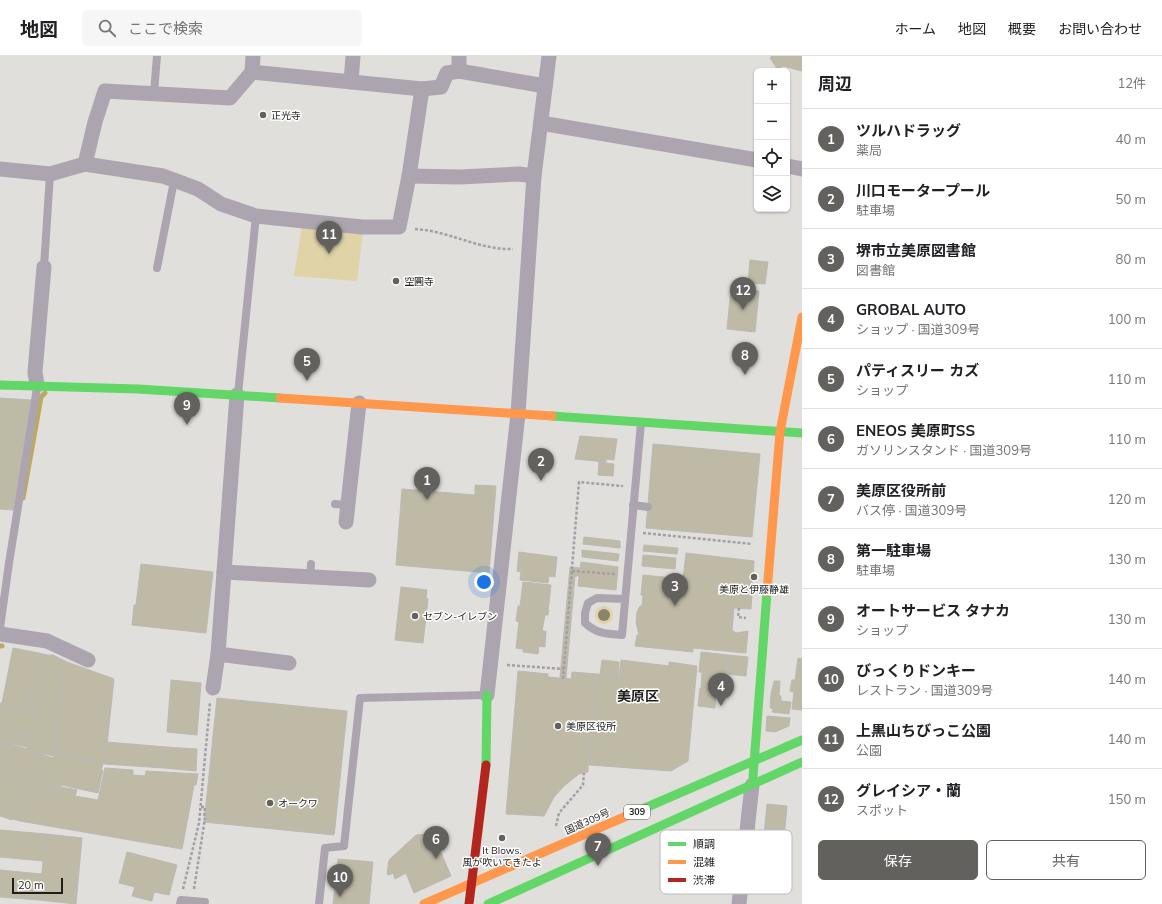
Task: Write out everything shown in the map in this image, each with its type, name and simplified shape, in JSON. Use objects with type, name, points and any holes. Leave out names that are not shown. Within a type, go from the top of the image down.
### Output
[{"type":"main road","points":[[752,786],[780,432],[802,317]]},
{"type":"main road","points":[[0,385],[37,385],[238,395],[802,433]]},
{"type":"main road","points":[[469,904],[486,768],[487,695]]},
{"type":"main road","name":"国道309号","points":[[424,904],[802,740]]},
{"type":"main road","name":"309","points":[[488,904],[752,786],[802,762]]},
{"type":"street","points":[[85,164],[95,122],[106,91],[230,98],[252,72],[253,56]]},
{"type":"street","points":[[352,82],[353,56]]},
{"type":"street","points":[[459,56],[460,71]]},
{"type":"street","points":[[487,695],[518,414],[534,176],[549,56]]},
{"type":"street","points":[[252,72],[422,89],[441,87],[447,74],[460,71],[545,86]]},
{"type":"street","points":[[0,169],[50,174],[85,164],[163,176],[198,189],[221,204],[256,216],[362,227],[399,227],[409,176],[422,89]]},
{"type":"street","points":[[541,123],[754,159]]},
{"type":"street","points":[[790,167],[802,169]]},
{"type":"street","points":[[409,176],[460,177],[519,174],[534,176]]},
{"type":"street","points":[[37,385],[35,372],[44,266]]},
{"type":"street","points":[[213,688],[218,654],[238,395]]},
{"type":"street","points":[[346,522],[342,505],[359,403]]},
{"type":"street","points":[[224,572],[310,570],[369,580]]},
{"type":"street","points":[[0,634],[47,641],[88,660]]},
{"type":"street","points":[[218,654],[289,663]]},
{"type":"street","points":[[747,830],[752,786]]},
{"type":"street","points":[[739,904],[740,894]]},
{"type":"lane","points":[[154,93],[157,56]]},
{"type":"lane","points":[[44,266],[50,174]]},
{"type":"lane","points":[[157,268],[174,181]]},
{"type":"lane","points":[[238,395],[256,216]]},
{"type":"lane","points":[[0,628],[37,385]]},
{"type":"lane","points":[[625,600],[597,598],[593,600],[588,603],[585,613],[585,623],[593,630],[601,633],[622,635],[641,422]]},
{"type":"lane","points":[[634,505],[648,507]]},
{"type":"lane","points":[[319,904],[325,848],[344,846],[360,698],[487,695]]},
{"type":"lane","points":[[181,902],[205,902]]},
{"type":"path","points":[[399,227],[440,232],[496,249],[529,249]]},
{"type":"path","points":[[563,679],[579,482],[622,486],[623,478]]},
{"type":"path","points":[[631,532],[770,546]]},
{"type":"path","points":[[572,571],[627,575]]},
{"type":"path","points":[[739,608],[738,617],[749,618]]},
{"type":"path","points":[[504,665],[564,669]]},
{"type":"path","points":[[181,902],[186,868],[191,858],[200,807],[205,744],[213,688]]},
{"type":"path","points":[[552,849],[559,813],[583,784],[584,773]]},
{"type":"path","points":[[183,889],[194,890],[205,807],[200,807]]},
{"type":"shaded area","points":[[302,225],[363,232],[357,281],[294,276]]},
{"type":"shaded area","points":[[600,606],[608,606],[613,611],[611,622],[608,624],[600,624],[595,619],[595,611]]},
{"type":"building","points":[[772,56],[802,56],[802,71],[783,66],[777,68],[770,58]]},
{"type":"building","points":[[750,260],[768,262],[765,284],[748,283]]},
{"type":"building","points":[[731,288],[759,291],[755,332],[727,329]]},
{"type":"building","points":[[0,398],[31,400],[13,510],[0,509]]},
{"type":"building","points":[[580,436],[617,439],[614,460],[606,459],[606,462],[575,459]]},
{"type":"building","points":[[653,444],[760,454],[752,537],[646,528]]},
{"type":"building","points":[[599,462],[614,464],[613,476],[598,475]]},
{"type":"building","points":[[475,485],[496,486],[489,573],[396,565],[402,489],[475,495]]},
{"type":"building","points":[[584,537],[620,541],[620,548],[583,544]]},
{"type":"building","points":[[644,545],[678,548],[677,554],[643,551]]},
{"type":"building","points":[[582,550],[619,554],[618,561],[582,557]]},
{"type":"building","points":[[519,552],[557,557],[555,577],[549,576],[548,583],[520,580],[521,572],[517,571]]},
{"type":"building","points":[[686,553],[754,561],[751,609],[734,608],[732,630],[736,633],[748,631],[746,653],[693,648],[693,652],[635,646],[637,635],[639,635],[636,622],[637,612],[640,606],[642,606],[643,595],[641,595],[643,575],[683,579]]},
{"type":"building","points":[[643,555],[676,558],[675,569],[642,566]]},
{"type":"building","points":[[581,562],[618,567],[616,590],[578,586]]},
{"type":"building","points":[[141,564],[213,572],[206,633],[132,625]]},
{"type":"building","points":[[570,567],[580,568],[579,576],[575,576],[566,678],[560,677]]},
{"type":"building","points":[[523,582],[551,585],[549,603],[521,599]]},
{"type":"building","points":[[401,587],[427,590],[426,598],[428,599],[423,643],[395,640]]},
{"type":"building","points":[[521,599],[549,603],[548,610],[520,606]]},
{"type":"building","points":[[518,606],[549,610],[548,615],[545,615],[542,631],[546,631],[545,647],[539,646],[538,654],[523,652],[523,649],[516,648],[519,622],[516,621]]},
{"type":"building","points":[[13,648],[39,653],[28,709],[2,703]]},
{"type":"building","points":[[701,652],[728,655],[726,675],[699,672]]},
{"type":"building","points":[[39,653],[47,655],[36,710],[28,709]]},
{"type":"building","points":[[47,655],[53,655],[67,662],[66,665],[64,664],[53,756],[26,749],[36,710]]},
{"type":"building","points":[[728,655],[748,657],[746,676],[727,674]]},
{"type":"building","points":[[798,658],[802,659],[802,710],[792,709],[794,692],[790,691],[792,680],[795,680]]},
{"type":"building","points":[[602,660],[619,662],[618,676],[600,674]]},
{"type":"building","points":[[621,660],[669,666],[669,662],[697,666],[688,761],[671,771],[590,765],[597,674],[619,676]]},
{"type":"building","points":[[67,662],[114,679],[105,764],[54,752],[64,664],[66,665]]},
{"type":"building","points":[[518,671],[548,674],[548,677],[571,679],[572,672],[597,674],[590,765],[588,765],[588,772],[579,774],[564,786],[554,797],[544,816],[506,814]]},
{"type":"building","points":[[702,673],[716,674],[715,690],[701,689]]},
{"type":"building","points":[[171,680],[201,683],[197,735],[167,732]]},
{"type":"building","points":[[774,681],[780,681],[779,695],[771,694]]},
{"type":"building","points":[[700,688],[716,690],[715,708],[698,706]]},
{"type":"building","points":[[771,694],[781,696],[781,701],[791,702],[789,714],[772,712],[773,709],[770,708]]},
{"type":"building","points":[[217,698],[347,711],[335,827],[205,814]]},
{"type":"building","points":[[0,703],[36,710],[30,733],[0,724]]},
{"type":"building","points":[[767,716],[790,718],[789,726],[775,732],[766,731]]},
{"type":"building","points":[[0,724],[30,733],[26,747],[0,740]]},
{"type":"building","points":[[0,740],[53,758],[54,752],[103,764],[98,793],[61,785],[60,794],[51,792],[53,782],[0,767]]},
{"type":"building","points":[[107,742],[166,747],[164,768],[105,764]]},
{"type":"building","points":[[166,747],[197,749],[196,771],[164,768]]},
{"type":"building","points":[[0,767],[53,782],[51,792],[26,788],[0,780]]},
{"type":"building","points":[[105,768],[133,770],[133,775],[145,776],[146,771],[198,774],[196,785],[194,785],[182,849],[20,821],[26,788],[60,794],[61,787],[77,790],[75,796],[98,800]]},
{"type":"building","points":[[0,779],[26,788],[20,821],[13,819],[17,805],[0,800]]},
{"type":"building","points":[[0,800],[17,805],[12,820],[0,816]]},
{"type":"building","points":[[767,804],[787,806],[785,830],[765,830]]},
{"type":"building","points":[[205,814],[335,827],[334,835],[204,822]]},
{"type":"building","points":[[0,830],[46,834],[43,861],[0,857]]},
{"type":"building","points":[[46,834],[82,838],[76,904],[39,900]]},
{"type":"building","points":[[428,834],[427,856],[389,875],[387,874],[389,860],[416,835]]},
{"type":"building","points":[[436,841],[451,876],[414,893],[406,873],[395,879],[393,873],[427,856],[427,845]]},
{"type":"building","points":[[127,852],[177,865],[169,895],[154,892],[152,901],[132,896],[135,887],[119,883]]},
{"type":"building","points":[[338,859],[373,862],[369,904],[333,904]]},
{"type":"building","points":[[0,870],[42,874],[39,900],[0,897]]},
{"type":"waterway","points":[[23,498],[41,397],[45,393]]},
{"type":"traffic: fast","points":[[0,385],[138,389],[280,398]]},
{"type":"traffic: fast","points":[[552,416],[802,433]]},
{"type":"traffic: fast","points":[[753,777],[767,592]]},
{"type":"traffic: fast","points":[[486,765],[487,695]]},
{"type":"traffic: fast","points":[[638,811],[802,740]]},
{"type":"traffic: fast","points":[[488,904],[802,762]]},
{"type":"traffic: slow","points":[[767,592],[780,432],[802,317]]},
{"type":"traffic: slow","points":[[280,398],[552,416]]},
{"type":"traffic: slow","points":[[424,904],[638,811]]},
{"type":"traffic: jam","points":[[469,904],[486,765]]},
{"type":"place","name":"正光寺","points":[[263,115]]},
{"type":"place","name":"上黒山ちびっこ公園","points":[[329,254]]},
{"type":"place","name":"空圓寺","points":[[396,281]]},
{"type":"place","name":"グレイシア・蘭","points":[[743,310]]},
{"type":"place","name":"第一駐車場","points":[[745,375]]},
{"type":"place","name":"パティスリー カズ","points":[[307,381]]},
{"type":"place","name":"オートサービス タナカ","points":[[187,425]]},
{"type":"place","name":"川口モータープール","points":[[541,481]]},
{"type":"place","name":"ツルハドラッグ","points":[[427,500]]},
{"type":"place","name":"美原と伊藤静雄","points":[[754,577]]},
{"type":"place","name":"堺市立美原図書館","points":[[675,606]]},
{"type":"place","name":"セブン-イレブン","points":[[415,616]]},
{"type":"place","name":"GROBAL AUTO","points":[[721,706]]},
{"type":"place","name":"美原区役所","points":[[558,726]]},
{"type":"place","name":"オークワ","points":[[270,803]]},
{"type":"place","name":"It Blows. 風が吹いてきたよ","points":[[502,838]]},
{"type":"place","name":"ENEOS 美原町SS","points":[[436,859]]},
{"type":"place","name":"美原区役所前","points":[[598,866]]},
{"type":"place","name":"びっくりドンキー","points":[[340,897]]},
{"type":"district","name":"美原区","points":[[638,696]]}]
